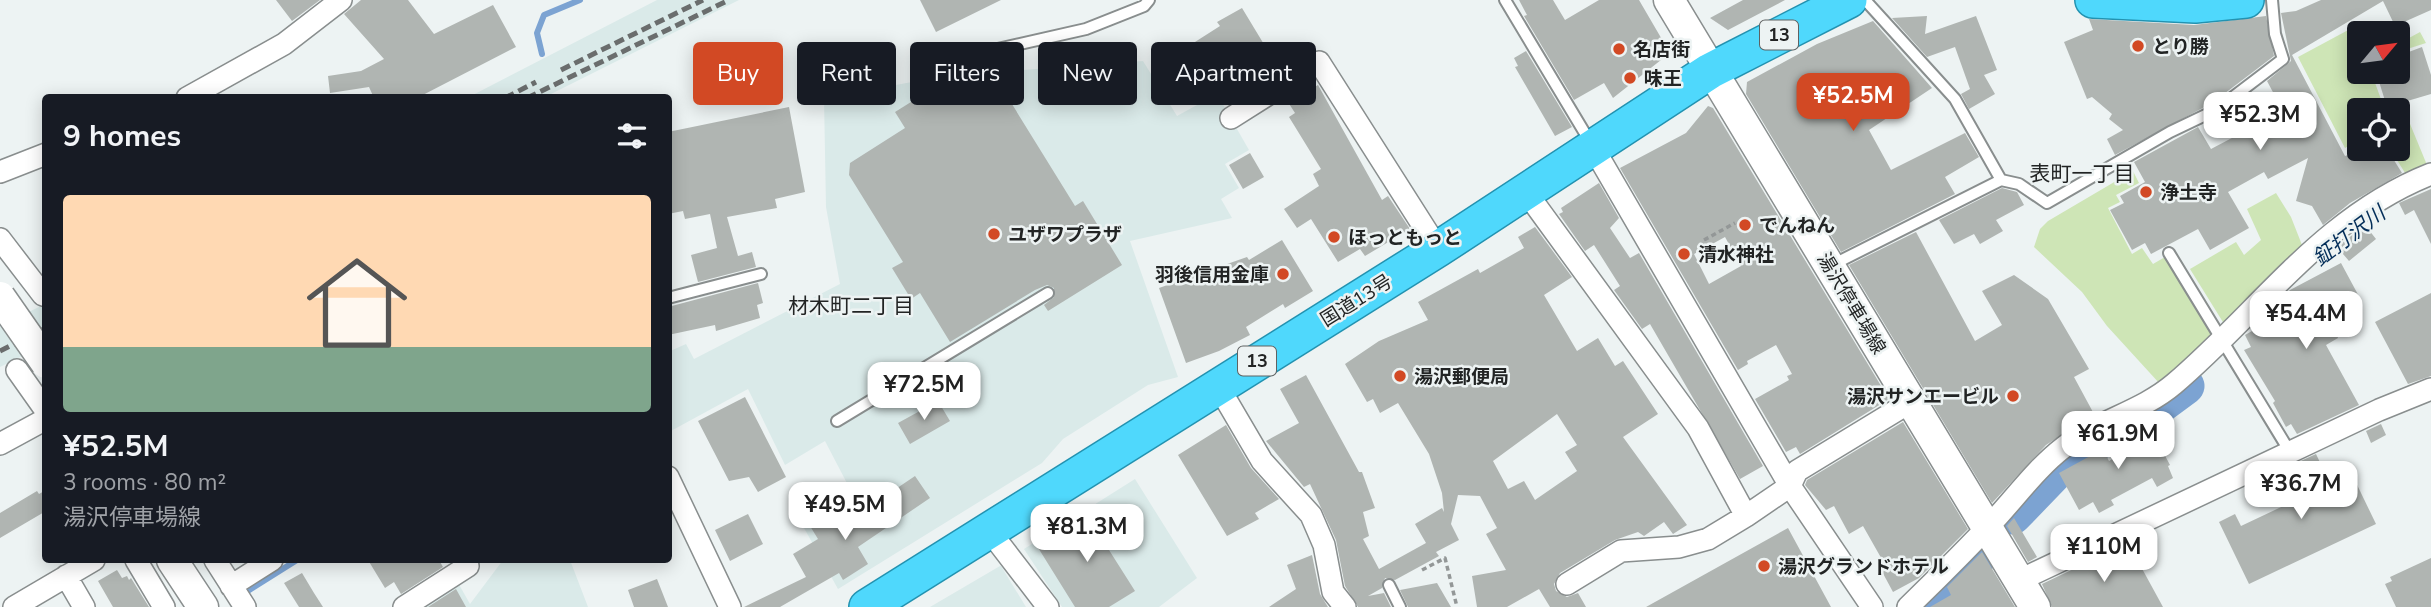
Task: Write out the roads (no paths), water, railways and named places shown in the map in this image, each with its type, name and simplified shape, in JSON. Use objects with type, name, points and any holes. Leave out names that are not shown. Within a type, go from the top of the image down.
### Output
[{"type":"highway","name":"国道13号","points":[[867,607],[1438,249],[1710,71],[1849,0]]},
{"type":"highway","points":[[2093,0],[2246,0]]},
{"type":"main road","name":"湯沢停車場線","points":[[1669,0],[1989,526],[2035,607]]},
{"type":"main road","points":[[0,297],[32,367]]},
{"type":"main road","points":[[174,563],[203,607]]},
{"type":"street","points":[[194,94],[284,44],[341,0]]},
{"type":"street","points":[[1231,118],[1319,62],[1438,249]]},
{"type":"street","points":[[1594,149],[1790,486],[1872,607]]},
{"type":"street","points":[[0,172],[42,156]]},
{"type":"street","points":[[1908,607],[1989,526],[2041,467],[2066,445],[2151,402],[2224,340],[2326,236],[2356,212],[2406,184],[2431,174]]},
{"type":"street","points":[[1526,192],[1698,428],[1746,516]]},
{"type":"street","points":[[0,239],[42,294]]},
{"type":"street","points":[[32,367],[42,398]]},
{"type":"street","points":[[1218,386],[1262,461],[1311,516],[1324,545],[1332,592],[1345,607]]},
{"type":"street","points":[[2020,580],[2290,452],[2431,389]]},
{"type":"street","points":[[1567,584],[1621,551],[1679,547],[1708,539],[1790,486],[1797,471],[1912,401]]},
{"type":"street","points":[[0,443],[42,421]]},
{"type":"street","points":[[672,485],[730,607]]},
{"type":"street","points":[[988,529],[1048,607]]},
{"type":"street","points":[[14,607],[89,563]]},
{"type":"street","points":[[138,563],[163,607]]},
{"type":"street","points":[[217,563],[245,607]]},
{"type":"street","points":[[231,586],[267,563]]},
{"type":"street","points":[[404,607],[468,566]]},
{"type":"street","points":[[66,576],[85,607]]},
{"type":"lane","points":[[1024,43],[1086,29],[1144,6],[1149,0]]},
{"type":"lane","points":[[1505,0],[1594,149]]},
{"type":"lane","points":[[1865,0],[1955,99],[2001,180]]},
{"type":"lane","points":[[1830,266],[2001,180],[2019,184],[2047,203],[2170,132],[2216,110],[2283,59],[2275,34],[2272,0]]},
{"type":"lane","points":[[2169,253],[2290,452]]},
{"type":"lane","points":[[672,297],[761,274]]},
{"type":"lane","points":[[837,421],[1048,293]]},
{"type":"lane","points":[[1389,585],[1400,607]]},
{"type":"waterway","points":[[542,54],[537,33],[544,15],[580,0]]},
{"type":"waterway","name":"鉦打沢川","points":[[2013,516],[2070,457],[2148,414],[2186,386]]},
{"type":"waterway","name":"鉦打沢川","points":[[1930,607],[1976,560]]},
{"type":"waterway","points":[[243,594],[292,563]]},
{"type":"railway","points":[[561,70],[703,0]]},
{"type":"railway","points":[[535,94],[729,0]]},
{"type":"railway","points":[[513,94],[536,82]]},
{"type":"railway","points":[[0,351],[42,330]]},
{"type":"place","name":"とり勝","points":[[2138,46]]},
{"type":"place","name":"名店街","points":[[1619,49]]},
{"type":"place","name":"味王","points":[[1630,78]]},
{"type":"place","name":"浄土寺","points":[[2146,192]]},
{"type":"place","name":"でんねん","points":[[1745,225]]},
{"type":"place","name":"ユザワプラザ","points":[[994,234]]},
{"type":"place","name":"ほっともっと","points":[[1334,237]]},
{"type":"place","name":"清水神社","points":[[1684,254]]},
{"type":"place","name":"羽後信用金庫","points":[[1283,274]]},
{"type":"place","name":"湯沢郵便局","points":[[1400,376]]},
{"type":"place","name":"湯沢サンエービル","points":[[2013,396]]},
{"type":"place","name":"湯沢グランドホテル","points":[[1764,566]]},
{"type":"district","name":"表町一丁目","points":[[2082,174]]},
{"type":"district","name":"材木町二丁目","points":[[851,306]]}]
